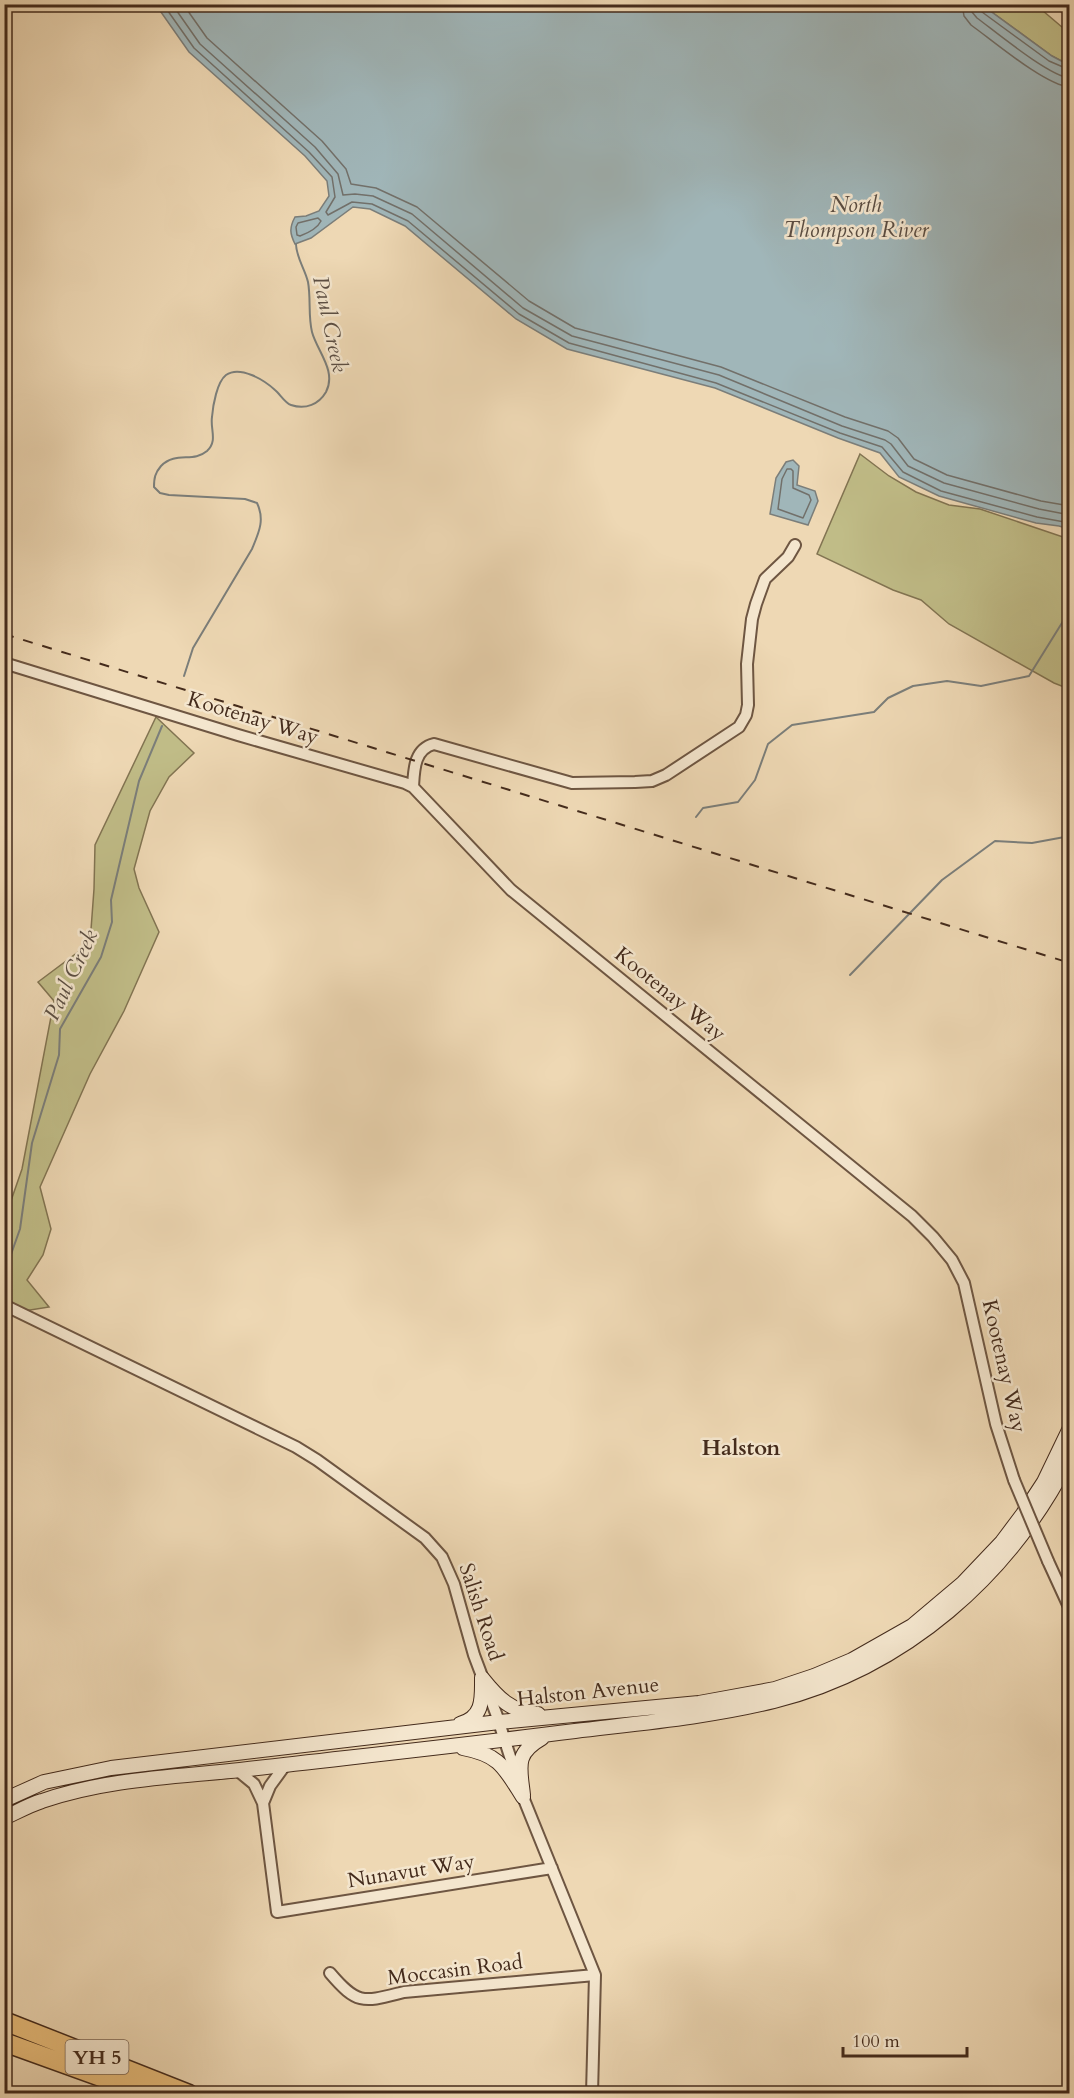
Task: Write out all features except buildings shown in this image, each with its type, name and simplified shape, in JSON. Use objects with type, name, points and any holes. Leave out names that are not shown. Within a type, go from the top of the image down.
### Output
[{"type":"highway","name":"YH 5","points":[[4,2021],[189,2094]]},
{"type":"highway","name":"YH 5","points":[[4,2042],[148,2094]]},
{"type":"main road","name":"Halston Avenue","points":[[4,1800],[44,1782],[111,1768],[561,1715],[699,1703],[775,1689],[852,1660],[912,1626],[939,1605],[1002,1542],[1023,1514],[1044,1482],[1070,1428]]},
{"type":"main road","name":"Halston Avenue","points":[[4,1818],[41,1801],[109,1784],[548,1735],[702,1714],[776,1700],[828,1683],[886,1655],[946,1614],[992,1571],[1029,1526],[1070,1456]]},
{"type":"main road","points":[[482,1678],[499,1699],[512,1708],[525,1713],[561,1715]]},
{"type":"main road","points":[[446,1729],[470,1722],[477,1713],[482,1701],[482,1678]]},
{"type":"main road","points":[[523,1797],[520,1761],[530,1744],[548,1735]]},
{"type":"main road","points":[[453,1746],[480,1751],[490,1756],[503,1766],[523,1797]]},
{"type":"street","points":[[1062,4],[1070,11]]},
{"type":"street","points":[[413,787],[419,754],[427,746],[434,744],[572,783],[652,780],[679,768],[739,727],[746,715],[748,705],[747,664],[756,604],[765,579],[788,557],[795,545]]},
{"type":"street","name":"Kootenay Way","points":[[4,663],[413,787],[511,890],[912,1216],[952,1260],[964,1283],[996,1424],[1014,1480],[1070,1609]]},
{"type":"street","name":"Salish Road","points":[[4,1305],[296,1447],[425,1538],[442,1557],[454,1584],[474,1655],[523,1797],[595,1975],[592,2094]]},
{"type":"street","points":[[263,1803],[270,1786],[286,1764]]},
{"type":"street","points":[[237,1770],[254,1784],[263,1803]]},
{"type":"street","name":"Nunavut Way","points":[[263,1803],[277,1912],[552,1868]]},
{"type":"street","name":"Moccasin Road","points":[[330,1972],[346,1992],[358,1998],[375,2000],[404,1992],[595,1975]]},
{"type":"shaded area","points":[[982,5],[1036,5],[1069,33],[1069,65],[1052,56]]},
{"type":"shaded area","points":[[860,454],[889,476],[916,492],[949,505],[980,509],[1069,539],[1069,689],[1054,683],[949,624],[921,600],[893,590],[817,554]]},
{"type":"shaded area","points":[[156,717],[194,753],[169,777],[150,811],[134,869],[139,888],[159,932],[124,1011],[90,1074],[40,1187],[51,1229],[43,1255],[27,1280],[49,1307],[24,1311],[5,1299],[5,1218],[22,1169],[54,1001],[38,982],[90,943],[95,845]]},
{"type":"water","name":"North Thompson River","points":[[156,5],[982,5],[1052,56],[1069,65],[1069,529],[1036,523],[939,496],[899,477],[880,453],[715,388],[567,349],[516,319],[405,226],[370,209],[353,207],[311,238],[295,244],[291,231],[295,217],[319,211],[329,196],[327,181],[305,156],[189,52]]},
{"type":"water","points":[[793,460],[799,466],[797,485],[815,491],[818,501],[808,525],[770,514],[776,478],[786,462]]},
{"type":"waterway","name":"Paul Creek","points":[[184,676],[193,648],[252,549],[259,531],[261,515],[257,503],[245,499],[160,493],[154,487],[155,476],[161,466],[167,462],[202,454],[210,447],[213,439],[214,400],[223,378],[232,372],[245,373],[258,378],[289,404],[297,406],[312,405],[326,392],[329,384],[328,369],[312,332],[308,282],[297,254],[296,244]]},
{"type":"waterway","points":[[696,817],[703,808],[738,802],[755,780],[768,744],[792,725],[874,712],[888,698],[913,686],[947,681],[981,686],[1029,676],[1070,610]]},
{"type":"waterway","name":"Paul Creek","points":[[4,1274],[20,1229],[32,1143],[59,1055],[60,1029],[101,957],[112,922],[111,900],[139,781],[162,726]]},
{"type":"waterway","points":[[850,975],[942,880],[995,841],[1032,843],[1070,836]]},
{"type":"railway","points":[[4,634],[1070,963]]},
{"type":"district","name":"Halston","points":[[741,1448]]}]
